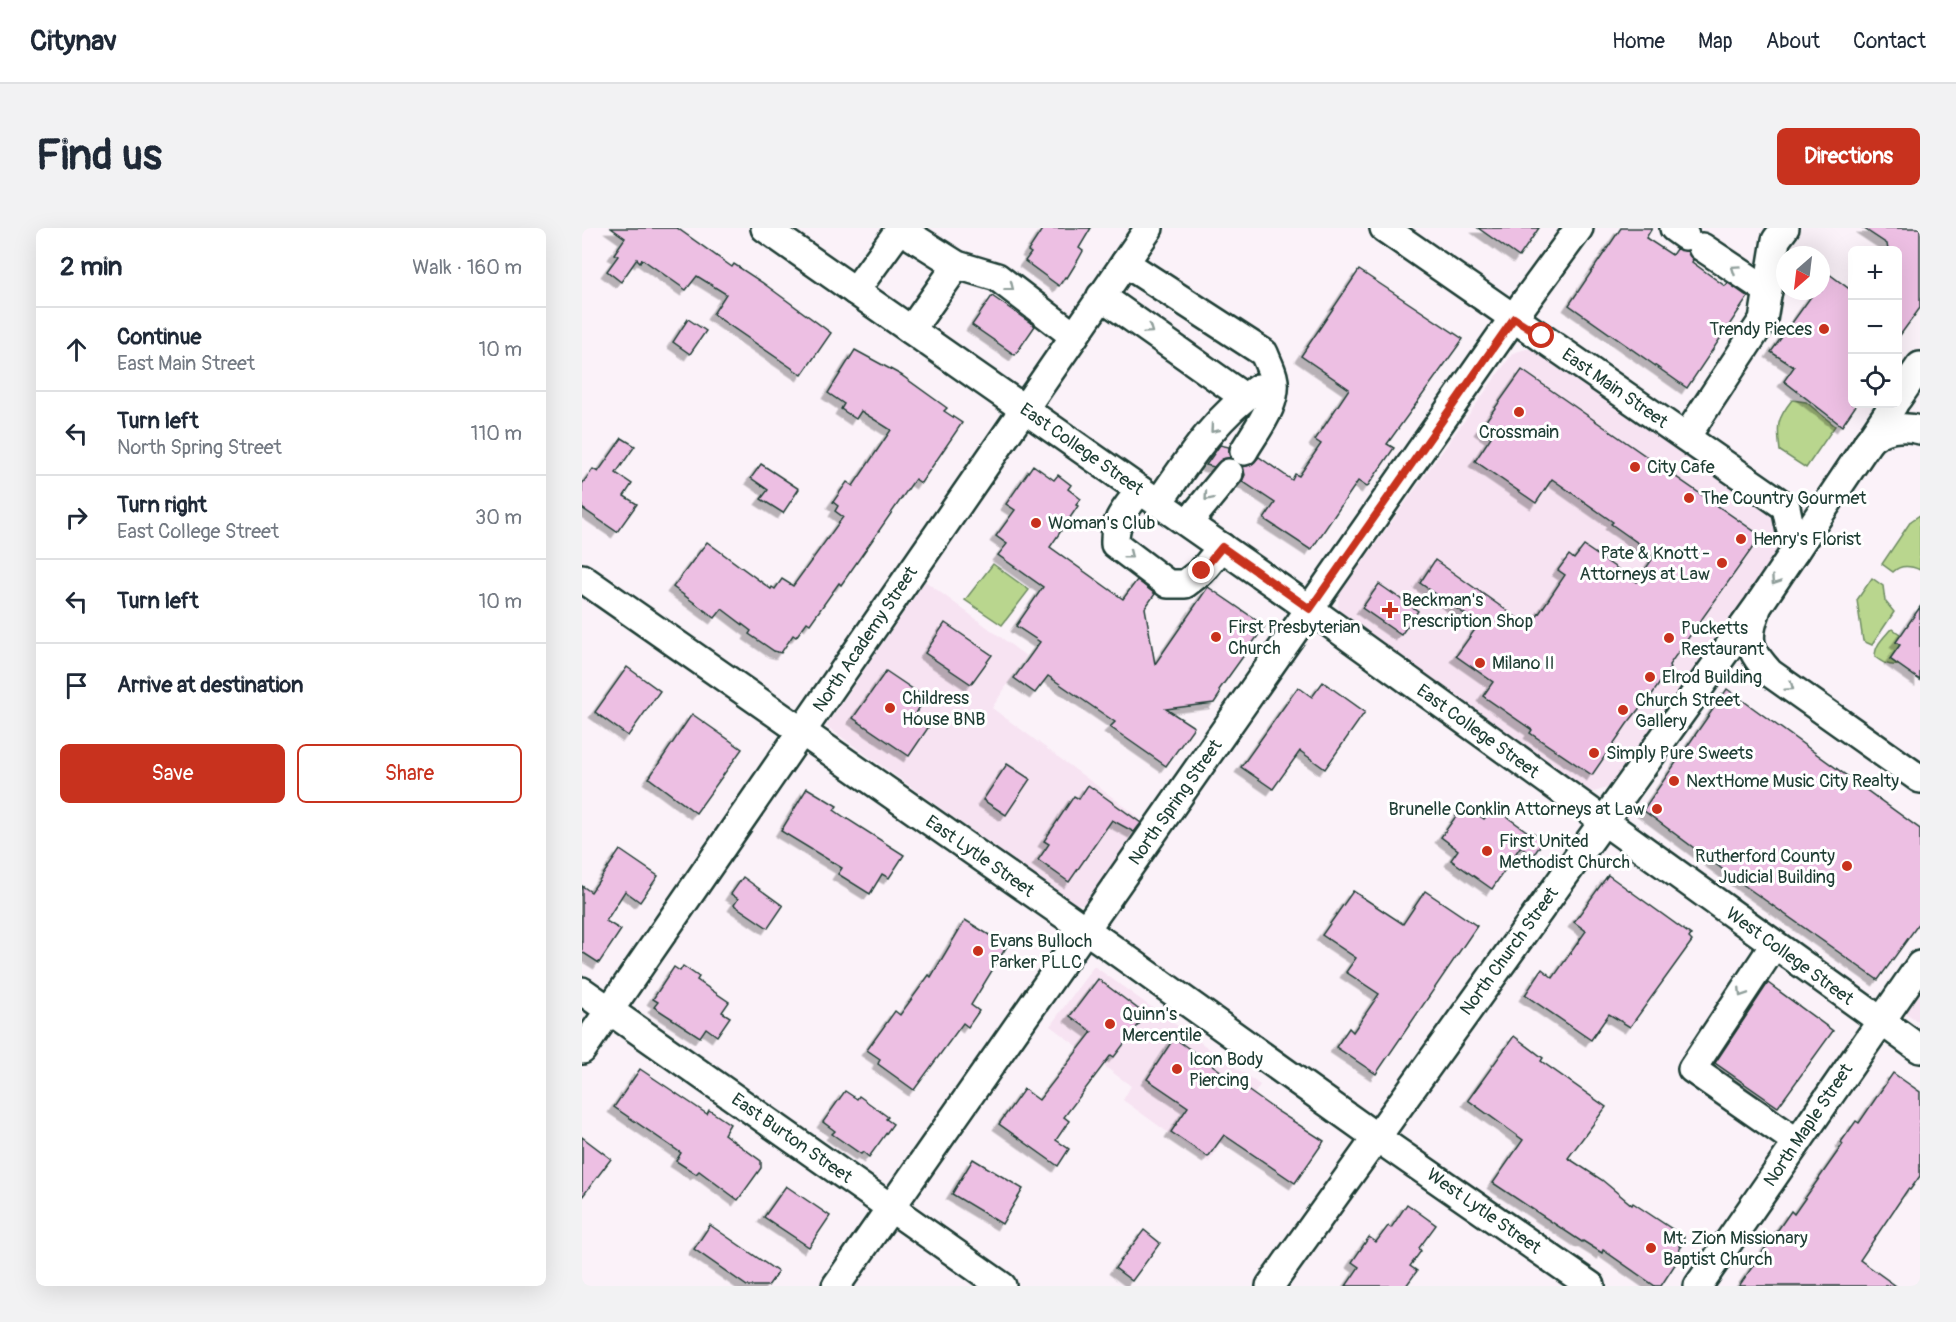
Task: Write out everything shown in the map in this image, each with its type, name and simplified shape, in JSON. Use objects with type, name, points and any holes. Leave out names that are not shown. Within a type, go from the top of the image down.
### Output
[{"type":"street","name":"East College Street","points":[[765,228],[1310,609],[1602,821]]},
{"type":"street","name":"North Academy Street","points":[[582,1050],[1149,228]]},
{"type":"street","name":"East Main Street","points":[[1384,228],[1786,507]]},
{"type":"street","name":"North Spring Street","points":[[836,1286],[1579,228]]},
{"type":"street","points":[[1686,438],[1763,320],[1776,240],[1785,228]]},
{"type":"street","points":[[855,291],[900,229],[957,265],[997,277],[1074,336]]},
{"type":"street","points":[[1687,237],[1768,291]]},
{"type":"street","points":[[1125,262],[1269,365],[1273,395],[1265,416],[1236,462],[1188,523]]},
{"type":"street","points":[[911,330],[957,265]]},
{"type":"street","points":[[1101,296],[1244,397]]},
{"type":"street","points":[[1222,547],[1202,571],[1185,584],[1168,584],[1115,544],[1114,529],[1122,514],[1150,496],[1191,456],[1244,397],[1269,365]]},
{"type":"street","points":[[1902,392],[1920,366]]},
{"type":"street","name":"North Church Street","points":[[1270,1286],[1758,606],[1860,451],[1891,408]]},
{"type":"street","points":[[1860,451],[1874,436],[1881,433],[1899,428],[1920,430]]},
{"type":"street","points":[[1795,551],[1786,507],[1830,497]]},
{"type":"street","name":"East Lytle Street","points":[[582,578],[1085,929],[1376,1137]]},
{"type":"street","points":[[1758,606],[1749,641],[1755,656],[1770,673],[1920,779]]},
{"type":"street","name":"West College Street","points":[[1602,821],[1920,1048]]},
{"type":"street","points":[[1774,945],[1692,1069],[1797,1142]]},
{"type":"street","name":"North Maple Street","points":[[1698,1286],[1920,965]]},
{"type":"street","name":"East Burton Street","points":[[582,991],[1002,1286]]},
{"type":"street","name":"West Lytle Street","points":[[1376,1137],[1592,1286]]},
{"type":"shaded area","points":[[1526,349],[1537,349],[1754,497],[1777,522],[1781,549],[1623,774],[1610,787],[1594,792],[1584,789],[1344,616],[1338,608],[1339,595],[1513,353]]},
{"type":"shaded area","points":[[925,581],[1026,656],[992,708],[1135,814],[1141,821],[1088,904],[1074,904],[826,726]]},
{"type":"shaded area","points":[[1094,966],[1260,1085],[1209,1162],[1123,1100],[1131,1086],[1050,1026]]},
{"type":"shaded area","points":[[1920,987],[1920,1023],[1903,1011]]},
{"type":"green space","points":[[1792,400],[1806,402],[1835,426],[1806,468],[1780,451],[1778,435],[1780,418]]},
{"type":"green space","points":[[1920,515],[1920,570],[1906,566],[1893,572],[1882,564],[1911,521]]},
{"type":"green space","points":[[993,564],[1029,590],[1002,625],[965,600]]},
{"type":"green space","points":[[1872,578],[1883,586],[1885,601],[1894,612],[1872,645],[1863,641],[1857,600]]},
{"type":"green space","points":[[1893,629],[1901,635],[1896,642],[1900,645],[1890,659],[1898,665],[1886,664],[1875,657],[1880,642]]},
{"type":"building","points":[[611,228],[677,228],[732,267],[734,264],[763,283],[831,333],[802,375],[713,314],[726,294],[697,276],[686,290],[642,259],[640,262],[637,259],[621,282],[607,271],[618,256],[614,254],[625,238]]},
{"type":"building","points":[[1043,228],[1091,228],[1079,248],[1083,251],[1067,278],[1065,277],[1059,286],[1025,261],[1031,253],[1028,251]]},
{"type":"building","points":[[1478,228],[1539,228],[1519,257]]},
{"type":"building","points":[[1621,228],[1652,228],[1646,238],[1672,255],[1676,249],[1687,251],[1692,262],[1725,286],[1728,283],[1748,297],[1687,388],[1569,305]]},
{"type":"building","points":[[1863,228],[1920,228],[1920,308],[1902,333],[1902,246],[1887,246]]},
{"type":"building","points":[[1359,270],[1463,339],[1387,444],[1394,448],[1367,487],[1358,481],[1311,550],[1264,519],[1275,503],[1242,481],[1245,475],[1243,467],[1252,464],[1259,457],[1292,480],[1295,474],[1299,476],[1321,444],[1315,440],[1349,389],[1301,356]]},
{"type":"building","points":[[1830,275],[1848,288],[1848,408],[1854,408],[1842,426],[1784,381],[1794,367],[1771,352],[1809,300],[1830,300]]},
{"type":"building","points":[[992,296],[1035,326],[1015,355],[972,325]]},
{"type":"building","points":[[688,319],[706,331],[690,354],[673,342]]},
{"type":"building","points":[[855,350],[901,375],[947,408],[944,411],[962,423],[921,483],[915,479],[841,585],[839,583],[810,624],[807,622],[796,637],[793,635],[781,653],[774,651],[749,634],[751,631],[722,609],[715,618],[673,587],[707,542],[771,589],[772,587],[775,589],[782,579],[793,586],[843,517],[835,511],[838,506],[833,502],[847,482],[853,486],[891,430],[861,411],[856,419],[841,409],[844,404],[828,393]]},
{"type":"building","points":[[1522,370],[1761,536],[1669,665],[1670,668],[1651,696],[1627,724],[1592,775],[1530,733],[1532,730],[1483,696],[1493,682],[1456,656],[1479,624],[1420,583],[1435,560],[1530,627],[1565,575],[1558,570],[1569,555],[1574,559],[1584,546],[1637,582],[1655,555],[1552,479],[1536,503],[1475,461],[1491,437],[1480,429]]},
{"type":"building","points":[[622,438],[635,446],[616,473],[632,484],[624,496],[637,504],[617,532],[582,508],[582,484],[593,469],[598,472]]},
{"type":"building","points":[[1220,445],[1229,447],[1230,458],[1223,459],[1214,467],[1206,465]]},
{"type":"building","points":[[761,464],[799,489],[783,513],[761,499],[768,490],[751,478]]},
{"type":"building","points":[[1033,465],[1054,480],[1058,475],[1071,485],[1068,489],[1081,499],[1050,547],[1123,599],[1137,580],[1155,594],[1145,608],[1155,664],[1208,587],[1265,626],[1219,690],[1220,694],[1214,703],[1166,709],[1194,727],[1166,766],[1110,727],[1115,722],[1048,676],[1035,693],[1014,678],[1040,642],[1016,626],[1043,587],[998,555],[1007,544],[996,536],[1015,510],[1006,504]]},
{"type":"building","name":"Beckman's Prescription Shop","points":[[1379,584],[1418,611],[1401,635],[1362,608]]},
{"type":"building","points":[[1920,607],[1920,680],[1890,659],[1900,645],[1896,642]]},
{"type":"building","points":[[945,623],[992,655],[971,684],[925,653]]},
{"type":"building","points":[[627,667],[660,691],[628,736],[595,712]]},
{"type":"building","name":"Childress House BNB","points":[[886,671],[926,698],[913,717],[928,728],[909,756],[853,718]]},
{"type":"building","points":[[1323,682],[1365,712],[1325,769],[1300,751],[1273,789],[1241,767],[1298,687],[1312,697]]},
{"type":"building","points":[[1727,689],[1920,829],[1920,922],[1878,980],[1643,810]]},
{"type":"building","points":[[692,714],[742,749],[696,813],[649,778]]},
{"type":"building","points":[[1007,764],[1030,779],[1006,815],[983,800]]},
{"type":"building","points":[[1088,785],[1141,823],[1134,832],[1112,820],[1069,882],[1038,860],[1049,844],[1044,841],[1074,796],[1079,799]]},
{"type":"building","points":[[807,788],[837,806],[834,810],[844,817],[904,855],[889,878],[882,874],[870,894],[838,874],[842,868],[781,831]]},
{"type":"building","name":"First United Methodist Church","points":[[1464,805],[1484,819],[1493,807],[1528,832],[1544,840],[1533,856],[1520,847],[1492,889],[1451,860],[1458,850],[1441,837]]},
{"type":"building","points":[[620,850],[658,876],[640,902],[625,891],[606,921],[621,930],[599,963],[582,952],[582,886],[591,892]]},
{"type":"building","points":[[1608,875],[1691,935],[1689,938],[1692,941],[1630,1027],[1609,1014],[1591,1040],[1525,995],[1542,969],[1553,978],[1586,931],[1574,922]]},
{"type":"building","points":[[743,877],[783,906],[768,928],[734,905],[738,899],[731,894]]},
{"type":"building","points":[[1353,891],[1403,924],[1425,891],[1477,926],[1376,1074],[1336,1047],[1349,1028],[1353,1032],[1379,994],[1346,972],[1356,958],[1322,935]]},
{"type":"building","points":[[965,920],[1007,946],[971,1005],[979,1011],[968,1027],[963,1023],[914,1090],[878,1064],[880,1059],[867,1050],[895,1011],[900,1015],[929,975],[931,977]]},
{"type":"building","points":[[683,966],[699,977],[697,980],[729,1002],[722,1012],[730,1017],[717,1036],[706,1028],[700,1037],[654,1007],[658,1002],[653,999],[674,967],[680,971]]},
{"type":"building","points":[[1098,979],[1146,1015],[1114,1057],[1111,1055],[1064,1117],[1069,1121],[1056,1140],[1069,1149],[1058,1166],[999,1124],[1024,1089],[1039,1100],[1092,1032],[1070,1016]]},
{"type":"building","points":[[1768,983],[1833,1031],[1778,1107],[1715,1063]]},
{"type":"building","points":[[1514,1036],[1543,1058],[1541,1061],[1606,1107],[1568,1158],[1602,1180],[1632,1205],[1633,1203],[1684,1237],[1673,1261],[1676,1263],[1661,1286],[1655,1286],[1603,1250],[1602,1253],[1582,1242],[1493,1183],[1523,1140],[1468,1100]]},
{"type":"building","points":[[1174,1038],[1277,1111],[1324,1141],[1295,1183],[1224,1135],[1208,1157],[1171,1132],[1188,1107],[1147,1079]]},
{"type":"building","points":[[640,1069],[707,1114],[709,1110],[730,1124],[724,1134],[761,1161],[761,1168],[738,1200],[699,1171],[696,1174],[676,1161],[681,1153],[614,1107]]},
{"type":"building","points":[[1893,1073],[1920,1092],[1920,1176],[1910,1190],[1908,1189],[1860,1260],[1896,1286],[1739,1286],[1791,1211],[1794,1214],[1843,1144],[1841,1142],[1856,1121],[1859,1123]]},
{"type":"building","points":[[845,1091],[857,1099],[859,1096],[888,1117],[886,1119],[893,1124],[869,1157],[832,1134],[835,1131],[823,1122]]},
{"type":"building","points":[[582,1137],[611,1159],[582,1197]]},
{"type":"building","points":[[973,1159],[1023,1189],[1002,1224],[952,1194]]},
{"type":"building","points":[[786,1186],[830,1216],[809,1247],[764,1217]]},
{"type":"building","points":[[1407,1204],[1436,1225],[1419,1248],[1421,1251],[1410,1266],[1417,1271],[1406,1286],[1346,1286],[1359,1267],[1352,1262],[1369,1237],[1376,1242],[1388,1226],[1391,1228]]},
{"type":"building","points":[[710,1225],[778,1272],[768,1286],[747,1286],[694,1249]]},
{"type":"building","points":[[1144,1230],[1160,1243],[1132,1281],[1115,1268]]},
{"type":"place","name":"Trendy Pieces","points":[[1824,329]]},
{"type":"place","name":"Crossmain","points":[[1519,412]]},
{"type":"place","name":"City Cafe","points":[[1635,467]]},
{"type":"place","name":"The Country Gourmet","points":[[1689,498]]},
{"type":"place","name":"Woman's Club","points":[[1036,523]]},
{"type":"place","name":"Henry's Florist","points":[[1741,539]]},
{"type":"place","name":"Pate & Knott - Attorneys at Law","points":[[1722,563]]},
{"type":"place","name":"Beckman's Prescription Shop","points":[[1390,610]]},
{"type":"place","name":"First Presbyterian Church","points":[[1216,637]]},
{"type":"place","name":"Pucketts Restaurant","points":[[1669,638]]},
{"type":"place","name":"Milano II","points":[[1480,663]]},
{"type":"place","name":"Elrod Building","points":[[1650,677]]},
{"type":"place","name":"Childress House BNB","points":[[890,708]]},
{"type":"place","name":"Church Street Gallery","points":[[1623,710]]},
{"type":"place","name":"Simply Pure Sweets","points":[[1594,753]]},
{"type":"place","name":"NextHome Music City Realty","points":[[1674,781]]},
{"type":"place","name":"Brunelle Conklin Attorneys at Law","points":[[1657,809]]},
{"type":"place","name":"First United Methodist Church","points":[[1487,851]]},
{"type":"place","name":"Rutherford County Judicial Building","points":[[1847,866]]},
{"type":"place","name":"Evans Bulloch Parker PLLC","points":[[978,951]]},
{"type":"place","name":"Quinn's Mercentile","points":[[1110,1024]]},
{"type":"place","name":"Icon Body Piercing","points":[[1177,1069]]},
{"type":"place","name":"Mt. Zion Missionary Baptist Church","points":[[1651,1248]]},
{"type":"route","points":[[1202,571],[1222,547],[1310,609],[1514,318],[1542,336]]}]
